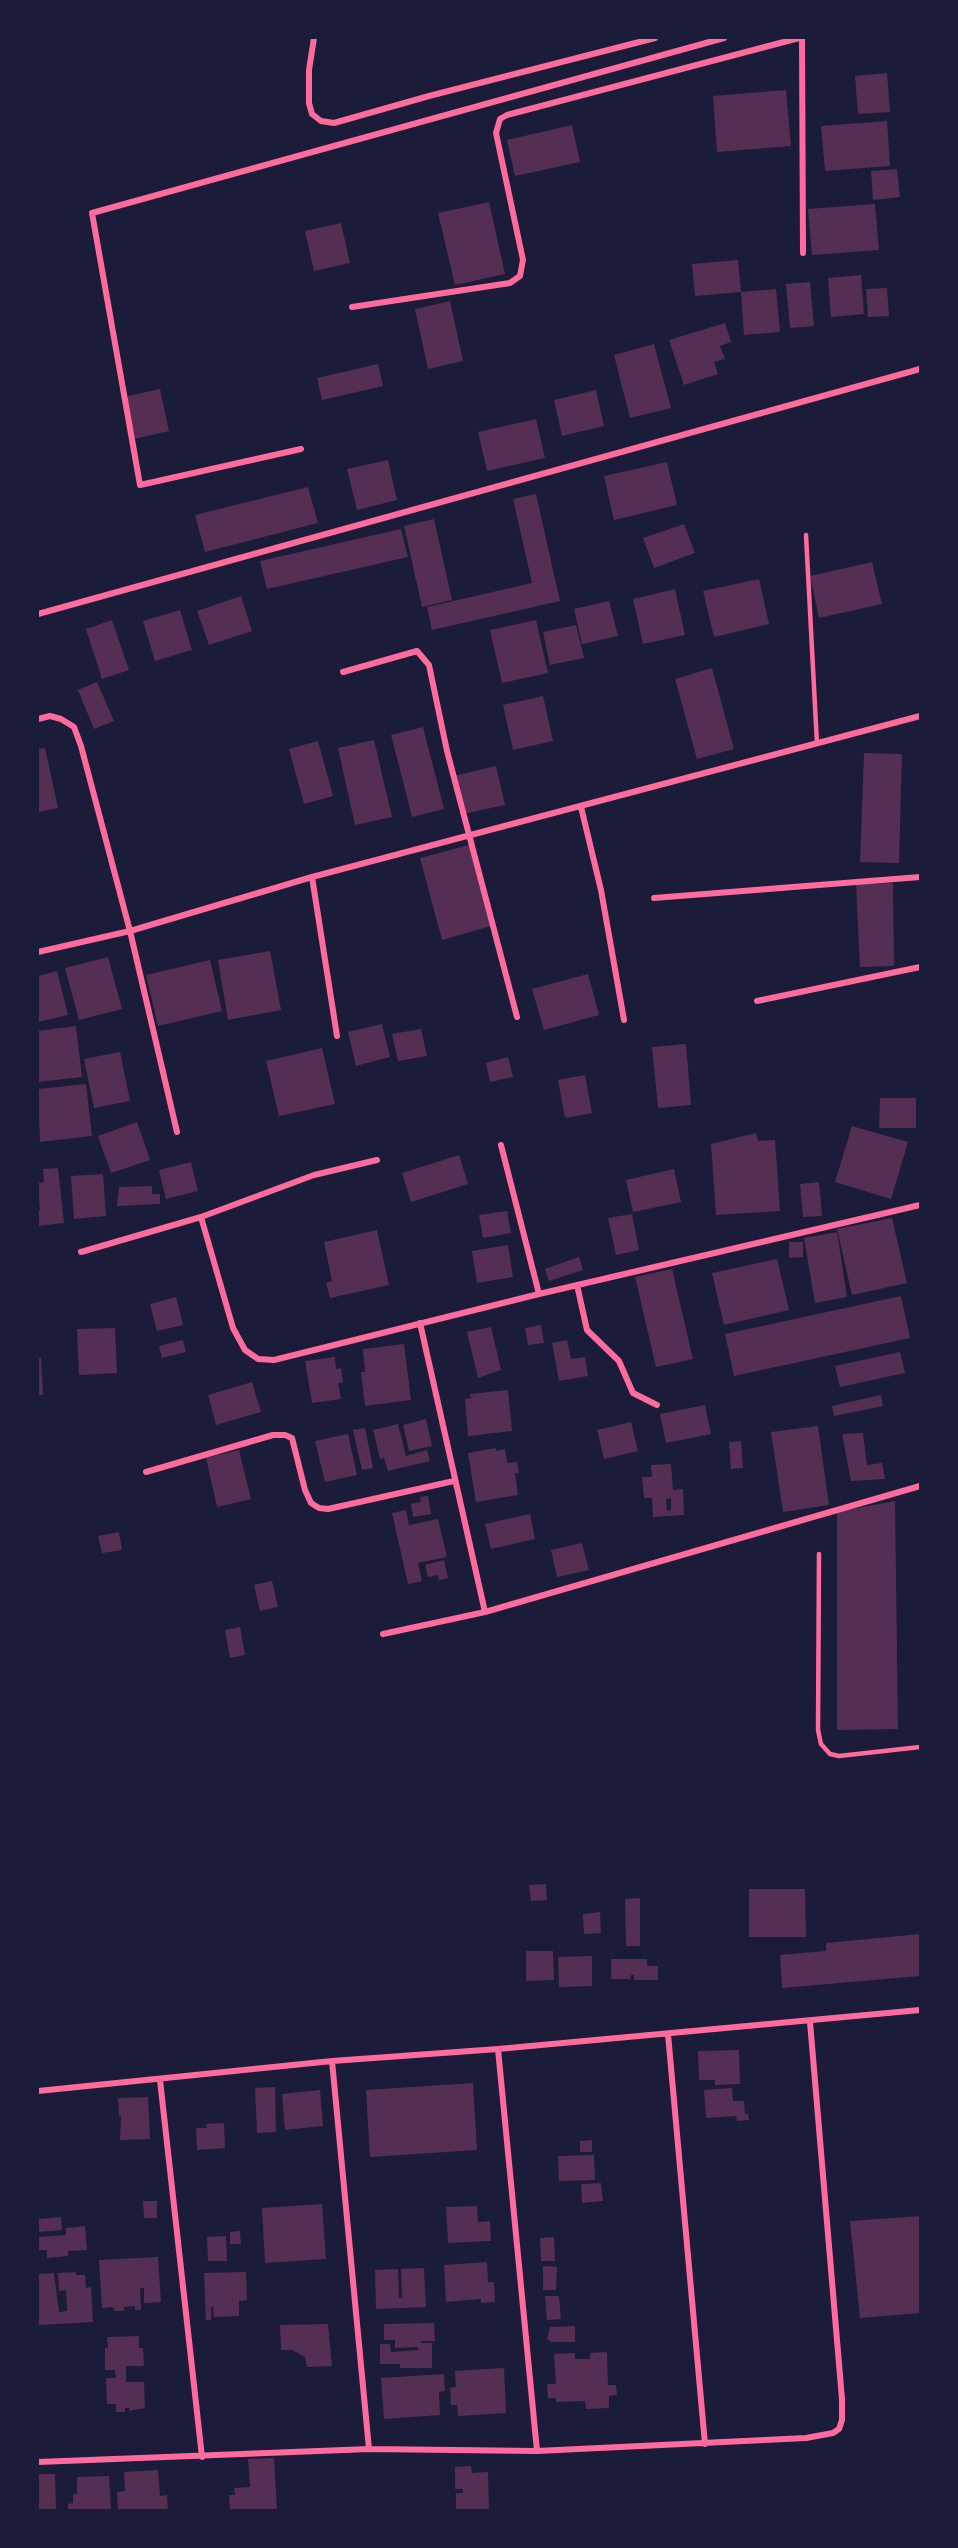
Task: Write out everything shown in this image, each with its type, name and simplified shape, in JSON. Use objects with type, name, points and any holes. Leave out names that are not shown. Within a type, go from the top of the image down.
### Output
[{"type":"street","points":[[315,38],[309,70],[309,103],[312,114],[321,121],[334,123],[655,38]]},
{"type":"street","points":[[301,450],[140,484],[92,213],[724,38]]},
{"type":"street","points":[[352,307],[510,283],[520,276],[523,260],[496,133],[500,118],[801,38],[803,253]]},
{"type":"street","points":[[38,614],[921,369]]},
{"type":"street","points":[[343,672],[417,651],[429,665],[468,836],[517,1017]]},
{"type":"street","points":[[38,719],[50,716],[61,719],[74,727],[81,746],[130,931],[177,1132]]},
{"type":"street","points":[[38,952],[130,931],[312,877],[921,716]]},
{"type":"street","points":[[581,807],[601,890],[624,1020]]},
{"type":"street","points":[[312,877],[337,1036]]},
{"type":"street","points":[[654,898],[921,877]]},
{"type":"street","points":[[757,1001],[921,967]]},
{"type":"street","points":[[501,1144],[539,1294]]},
{"type":"street","points":[[81,1252],[201,1217],[314,1175],[377,1160]]},
{"type":"street","points":[[201,1217],[233,1328],[245,1350],[258,1359],[274,1360],[539,1294],[921,1205]]},
{"type":"street","points":[[577,1285],[587,1330],[619,1361],[633,1393],[657,1406]]},
{"type":"street","points":[[420,1323],[485,1611]]},
{"type":"street","points":[[146,1472],[273,1435],[285,1435],[292,1437],[305,1490],[311,1503],[319,1508],[328,1509],[454,1481]]},
{"type":"street","points":[[383,1634],[485,1611],[921,1486]]},
{"type":"street","points":[[38,2091],[332,2061],[810,2022],[921,2010]]},
{"type":"street","points":[[38,2462],[369,2449],[537,2451],[705,2444],[823,2436],[839,2429],[842,2420],[838,2337],[810,2022]]},
{"type":"street","points":[[668,2034],[705,2444]]},
{"type":"street","points":[[498,2049],[537,2451]]},
{"type":"street","points":[[332,2061],[369,2449]]},
{"type":"street","points":[[160,2080],[202,2457]]},
{"type":"lane","points":[[806,536],[818,744]]},
{"type":"lane","points":[[819,1554],[818,1730],[821,1744],[830,1754],[838,1756],[921,1747]]},
{"type":"building","points":[[887,73],[890,112],[858,114],[855,76]]},
{"type":"building","points":[[786,90],[791,146],[717,152],[713,96]]},
{"type":"building","points":[[887,121],[890,166],[825,171],[821,126]]},
{"type":"building","points":[[572,125],[580,162],[515,176],[507,140]]},
{"type":"building","points":[[897,169],[900,197],[873,200],[871,171]]},
{"type":"building","points":[[489,202],[505,274],[455,285],[438,213]]},
{"type":"building","points":[[875,204],[879,250],[812,255],[808,209]]},
{"type":"building","points":[[341,223],[350,263],[314,271],[305,231]]},
{"type":"building","points":[[738,260],[741,292],[695,296],[692,264]]},
{"type":"building","points":[[861,275],[864,314],[831,317],[828,278]]},
{"type":"building","points":[[810,282],[814,326],[790,328],[786,284]]},
{"type":"building","points":[[887,288],[889,316],[868,317],[866,289]]},
{"type":"building","points":[[776,289],[780,332],[744,335],[741,292]]},
{"type":"building","points":[[450,301],[463,361],[428,369],[415,309]]},
{"type":"building","points":[[725,323],[731,342],[720,346],[725,359],[714,362],[718,374],[684,385],[669,340]]},
{"type":"building","points":[[654,344],[671,408],[630,418],[614,355]]},
{"type":"building","points":[[378,364],[383,386],[322,400],[317,378]]},
{"type":"building","points":[[160,389],[169,431],[134,439],[124,397]]},
{"type":"building","points":[[596,390],[604,426],[562,436],[554,400]]},
{"type":"building","points":[[536,419],[545,458],[487,471],[478,432]]},
{"type":"building","points":[[388,460],[397,500],[357,510],[347,469]]},
{"type":"building","points":[[667,462],[677,505],[614,520],[604,476]]},
{"type":"building","points":[[308,487],[318,523],[205,552],[195,515]]},
{"type":"building","points":[[536,494],[560,601],[432,630],[427,607],[532,583],[513,499]]},
{"type":"building","points":[[434,519],[452,600],[422,607],[404,526]]},
{"type":"building","points":[[684,524],[695,553],[654,568],[643,538]]},
{"type":"building","points":[[401,529],[408,557],[267,589],[260,561]]},
{"type":"building","points":[[872,562],[882,604],[819,618],[810,576]]},
{"type":"building","points":[[759,579],[769,624],[714,637],[703,591]]},
{"type":"building","points":[[675,589],[685,635],[643,644],[633,599]]},
{"type":"building","points":[[241,596],[252,631],[209,645],[197,611]]},
{"type":"building","points":[[609,601],[618,636],[582,644],[574,609]]},
{"type":"building","points":[[180,610],[192,650],[155,661],[143,621]]},
{"type":"building","points":[[112,620],[129,670],[102,679],[86,629]]},
{"type":"building","points":[[536,620],[548,673],[502,683],[490,630]]},
{"type":"building","points":[[576,625],[584,658],[550,665],[543,632]]},
{"type":"building","points":[[712,668],[734,749],[697,759],[675,679]]},
{"type":"building","points":[[97,682],[114,721],[94,729],[78,690]]},
{"type":"building","points":[[543,696],[553,741],[513,750],[503,705]]},
{"type":"building","points":[[423,727],[444,809],[412,817],[391,735]]},
{"type":"building","points":[[374,740],[392,817],[355,825],[338,748]]},
{"type":"building","points":[[318,741],[333,796],[304,804],[289,749]]},
{"type":"building","points":[[45,748],[58,808],[38,812],[38,749]]},
{"type":"building","points":[[864,753],[902,754],[899,863],[860,862]]},
{"type":"building","points":[[496,766],[505,805],[463,814],[454,776]]},
{"type":"building","points":[[469,845],[491,926],[442,940],[420,858]]},
{"type":"building","points":[[893,883],[894,966],[860,967],[856,884]]},
{"type":"building","points":[[270,951],[281,1010],[228,1020],[218,960]]},
{"type":"building","points":[[108,957],[122,1009],[79,1020],[65,968]]},
{"type":"building","points":[[210,960],[222,1011],[158,1026],[146,975]]},
{"type":"building","points":[[57,971],[68,1015],[38,1022],[38,976]]},
{"type":"building","points":[[588,974],[599,1015],[544,1030],[532,989]]},
{"type":"building","points":[[382,1024],[390,1057],[356,1066],[348,1032]]},
{"type":"building","points":[[76,1026],[82,1077],[38,1082],[38,1031]]},
{"type":"building","points":[[421,1029],[427,1056],[398,1061],[392,1034]]},
{"type":"building","points":[[686,1044],[691,1105],[658,1108],[652,1047]]},
{"type":"building","points":[[322,1048],[335,1104],[279,1116],[266,1061]]},
{"type":"building","points":[[120,1052],[130,1101],[94,1108],[84,1059]]},
{"type":"building","points":[[508,1057],[513,1077],[490,1082],[486,1063]]},
{"type":"building","points":[[585,1075],[592,1113],[565,1118],[558,1080]]},
{"type":"building","points":[[86,1084],[92,1136],[40,1142],[38,1089]]},
{"type":"building","points":[[880,1098],[916,1098],[916,1128],[879,1128]]},
{"type":"building","points":[[137,1122],[150,1160],[111,1173],[98,1136]]},
{"type":"building","points":[[852,1126],[908,1142],[891,1199],[835,1182]]},
{"type":"building","points":[[756,1133],[758,1141],[775,1140],[780,1211],[716,1215],[711,1144]]},
{"type":"building","points":[[459,1155],[468,1184],[411,1202],[402,1173]]},
{"type":"building","points":[[191,1162],[198,1191],[166,1199],[159,1170]]},
{"type":"building","points":[[58,1168],[64,1223],[38,1226],[38,1210],[40,1210],[38,1183],[44,1182],[43,1169]]},
{"type":"building","points":[[674,1169],[681,1202],[633,1212],[626,1180]]},
{"type":"building","points":[[103,1174],[106,1216],[74,1219],[71,1176]]},
{"type":"building","points":[[819,1182],[822,1216],[803,1217],[800,1184]]},
{"type":"building","points":[[152,1186],[152,1194],[160,1194],[160,1204],[117,1206],[119,1187]]},
{"type":"building","points":[[507,1211],[511,1233],[483,1238],[479,1215]]},
{"type":"building","points":[[632,1214],[639,1250],[616,1255],[608,1218]]},
{"type":"building","points":[[892,1218],[907,1283],[852,1295],[837,1229]]},
{"type":"building","points":[[377,1230],[389,1285],[330,1298],[326,1283],[332,1281],[324,1242]]},
{"type":"building","points":[[837,1232],[847,1297],[815,1303],[804,1238]]},
{"type":"building","points":[[789,1242],[803,1242],[803,1257],[789,1258]]},
{"type":"building","points":[[508,1245],[513,1277],[477,1283],[472,1251]]},
{"type":"building","points":[[579,1257],[583,1270],[549,1281],[545,1269]]},
{"type":"building","points":[[777,1259],[789,1310],[724,1325],[712,1273]]},
{"type":"building","points":[[672,1269],[693,1359],[656,1367],[635,1277]]},
{"type":"building","points":[[901,1296],[910,1338],[734,1376],[725,1334]]},
{"type":"building","points":[[176,1297],[183,1325],[157,1331],[150,1304]]},
{"type":"building","points":[[541,1325],[544,1343],[528,1345],[525,1328]]},
{"type":"building","points":[[491,1327],[501,1370],[478,1378],[467,1332]]},
{"type":"building","points":[[115,1328],[117,1373],[79,1375],[77,1329]]},
{"type":"building","points":[[183,1340],[186,1352],[162,1358],[159,1346]]},
{"type":"building","points":[[567,1340],[571,1359],[585,1357],[588,1376],[559,1381],[552,1343]]},
{"type":"building","points":[[404,1344],[411,1400],[365,1406],[361,1372],[365,1372],[363,1349]]},
{"type":"building","points":[[900,1352],[905,1373],[840,1387],[835,1366]]},
{"type":"building","points":[[335,1357],[336,1369],[341,1368],[343,1382],[338,1383],[341,1399],[312,1403],[305,1361]]},
{"type":"building","points":[[41,1358],[43,1395],[38,1395],[38,1359]]},
{"type":"building","points":[[252,1382],[261,1412],[216,1425],[208,1395]]},
{"type":"building","points":[[508,1390],[512,1431],[468,1436],[465,1399],[471,1398],[470,1394]]},
{"type":"building","points":[[881,1395],[883,1406],[834,1416],[832,1406]]},
{"type":"building","points":[[705,1405],[711,1434],[666,1443],[660,1414]]},
{"type":"building","points":[[426,1419],[432,1446],[409,1451],[403,1425]]},
{"type":"building","points":[[631,1422],[638,1451],[604,1459],[597,1430]]},
{"type":"building","points":[[398,1424],[406,1456],[427,1450],[430,1461],[388,1471],[384,1458],[380,1459],[373,1430]]},
{"type":"building","points":[[818,1426],[829,1505],[783,1512],[771,1432]]},
{"type":"building","points":[[365,1428],[373,1468],[362,1470],[353,1430]]},
{"type":"building","points":[[863,1433],[867,1465],[882,1463],[885,1479],[851,1481],[842,1434]]},
{"type":"building","points":[[348,1434],[357,1475],[325,1482],[315,1441]]},
{"type":"building","points":[[741,1441],[743,1468],[731,1469],[729,1442]]},
{"type":"building","points":[[496,1448],[496,1451],[505,1449],[507,1463],[517,1462],[519,1473],[515,1473],[518,1495],[476,1502],[468,1453]]},
{"type":"building","points":[[239,1450],[251,1499],[217,1507],[206,1458]]},
{"type":"building","points":[[671,1464],[673,1490],[683,1489],[684,1515],[653,1517],[652,1498],[644,1498],[642,1477],[652,1477],[651,1465]],"holes":[[[671,1498],[671,1510],[667,1511],[666,1499]]]},
{"type":"building","points":[[428,1496],[431,1514],[413,1517],[411,1504],[421,1502],[420,1497]]},
{"type":"building","points":[[895,1501],[898,1729],[837,1730],[837,1512]]},
{"type":"building","points":[[406,1510],[409,1525],[438,1519],[447,1557],[418,1563],[422,1581],[408,1584],[392,1513]]},
{"type":"building","points":[[530,1514],[535,1539],[491,1549],[485,1524]]},
{"type":"building","points":[[119,1532],[122,1550],[102,1553],[98,1536]]},
{"type":"building","points":[[582,1543],[589,1570],[557,1577],[551,1550]]},
{"type":"building","points":[[444,1560],[448,1578],[439,1580],[438,1575],[428,1577],[425,1565]]},
{"type":"building","points":[[272,1581],[278,1607],[260,1611],[254,1585]]},
{"type":"building","points":[[240,1627],[245,1655],[230,1658],[225,1630]]},
{"type":"building","points":[[546,1884],[547,1900],[531,1901],[529,1885]]},
{"type":"building","points":[[749,1889],[805,1889],[806,1937],[749,1937]]},
{"type":"building","points":[[640,1898],[640,1946],[626,1946],[625,1899]]},
{"type":"building","points":[[600,1912],[601,1933],[584,1934],[583,1914]]},
{"type":"building","points":[[920,1934],[920,1976],[782,1988],[780,1955],[826,1951],[826,1943]]},
{"type":"building","points":[[526,1951],[553,1951],[554,1980],[526,1981]]},
{"type":"building","points":[[592,1956],[592,1986],[559,1987],[558,1957]]},
{"type":"building","points":[[611,1959],[647,1959],[647,1966],[658,1966],[658,1980],[634,1980],[634,1975],[631,1975],[630,1979],[611,1979]]},
{"type":"building","points":[[739,2050],[740,2084],[715,2085],[715,2080],[699,2080],[698,2051]]},
{"type":"building","points":[[473,2083],[477,2150],[370,2157],[366,2090]]},
{"type":"building","points":[[275,2087],[276,2132],[257,2133],[255,2088]]},
{"type":"building","points":[[732,2088],[733,2101],[744,2101],[745,2114],[748,2114],[749,2120],[737,2121],[736,2116],[706,2118],[704,2090]]},
{"type":"building","points":[[320,2090],[323,2126],[285,2130],[282,2094]]},
{"type":"building","points":[[148,2097],[150,2139],[120,2140],[121,2116],[119,2116],[118,2098]]},
{"type":"building","points":[[224,2123],[225,2148],[197,2150],[196,2128],[207,2128],[206,2124]]},
{"type":"building","points":[[592,2140],[592,2152],[580,2152],[580,2141]]},
{"type":"building","points":[[594,2155],[595,2180],[559,2181],[558,2156]]},
{"type":"building","points":[[601,2183],[603,2201],[582,2203],[581,2184]]},
{"type":"building","points":[[143,2201],[157,2201],[157,2218],[144,2218]]},
{"type":"building","points":[[322,2204],[326,2259],[265,2263],[262,2208]]},
{"type":"building","points":[[477,2206],[478,2222],[490,2221],[491,2241],[448,2243],[446,2207]]},
{"type":"building","points":[[920,2216],[920,2313],[860,2318],[850,2221]]},
{"type":"building","points":[[61,2217],[62,2230],[38,2232],[38,2219]]},
{"type":"building","points":[[85,2226],[87,2250],[68,2251],[68,2256],[47,2258],[47,2250],[38,2250],[38,2237],[66,2235],[66,2228]]},
{"type":"building","points":[[240,2231],[241,2244],[230,2244],[230,2232]]},
{"type":"building","points":[[226,2236],[227,2261],[208,2261],[207,2237]]},
{"type":"building","points":[[554,2237],[555,2261],[541,2261],[540,2238]]},
{"type":"building","points":[[158,2257],[161,2302],[144,2303],[144,2288],[140,2288],[141,2310],[135,2310],[135,2306],[124,2307],[124,2311],[114,2311],[113,2307],[102,2308],[99,2260]]},
{"type":"building","points":[[487,2262],[488,2282],[494,2282],[495,2302],[481,2303],[481,2299],[446,2302],[444,2265]]},
{"type":"building","points":[[543,2266],[557,2267],[556,2290],[543,2290]]},
{"type":"building","points":[[424,2268],[426,2307],[376,2309],[375,2270],[398,2269],[399,2298],[402,2298],[401,2269]]},
{"type":"building","points":[[76,2272],[76,2275],[85,2275],[86,2288],[91,2287],[93,2322],[38,2325],[38,2274],[54,2273],[59,2312],[67,2311],[66,2290],[59,2291],[58,2273]]},
{"type":"building","points":[[246,2272],[247,2300],[239,2301],[239,2316],[214,2317],[213,2307],[211,2307],[211,2320],[206,2320],[204,2273]]},
{"type":"building","points":[[545,2296],[559,2296],[561,2319],[547,2320]]},
{"type":"building","points":[[434,2323],[435,2341],[421,2341],[421,2343],[432,2343],[432,2368],[400,2368],[400,2364],[380,2364],[380,2344],[390,2344],[391,2352],[418,2350],[418,2347],[395,2348],[395,2340],[384,2340],[384,2324]]},
{"type":"building","points":[[328,2324],[332,2366],[307,2367],[305,2357],[292,2350],[281,2350],[280,2325]]},
{"type":"building","points":[[575,2326],[575,2342],[547,2340],[550,2327]]},
{"type":"building","points":[[139,2336],[139,2348],[143,2348],[144,2366],[126,2366],[126,2382],[144,2382],[145,2408],[129,2411],[129,2408],[125,2408],[125,2412],[116,2412],[116,2404],[107,2404],[106,2378],[116,2378],[115,2370],[105,2370],[107,2337]]},
{"type":"building","points":[[607,2352],[608,2385],[616,2385],[617,2395],[609,2396],[609,2408],[586,2409],[585,2401],[556,2402],[556,2398],[548,2398],[547,2384],[556,2384],[554,2354],[575,2353],[575,2359],[590,2359],[590,2353]]},
{"type":"building","points":[[504,2368],[506,2413],[458,2416],[457,2405],[451,2405],[450,2388],[456,2387],[455,2371]]},
{"type":"building","points":[[444,2374],[445,2391],[439,2392],[440,2415],[384,2419],[381,2378]]},
{"type":"building","points":[[274,2458],[277,2510],[230,2510],[229,2495],[235,2495],[234,2488],[250,2487],[248,2459]]},
{"type":"building","points":[[471,2466],[472,2473],[488,2472],[489,2510],[456,2510],[456,2493],[463,2493],[463,2489],[455,2489],[455,2467]]},
{"type":"building","points":[[158,2470],[160,2496],[167,2495],[168,2510],[118,2510],[117,2492],[125,2491],[124,2472]]},
{"type":"building","points":[[38,2474],[55,2474],[56,2510],[38,2510]]},
{"type":"building","points":[[109,2476],[111,2510],[68,2510],[68,2504],[73,2503],[73,2494],[77,2494],[77,2477]]}]
